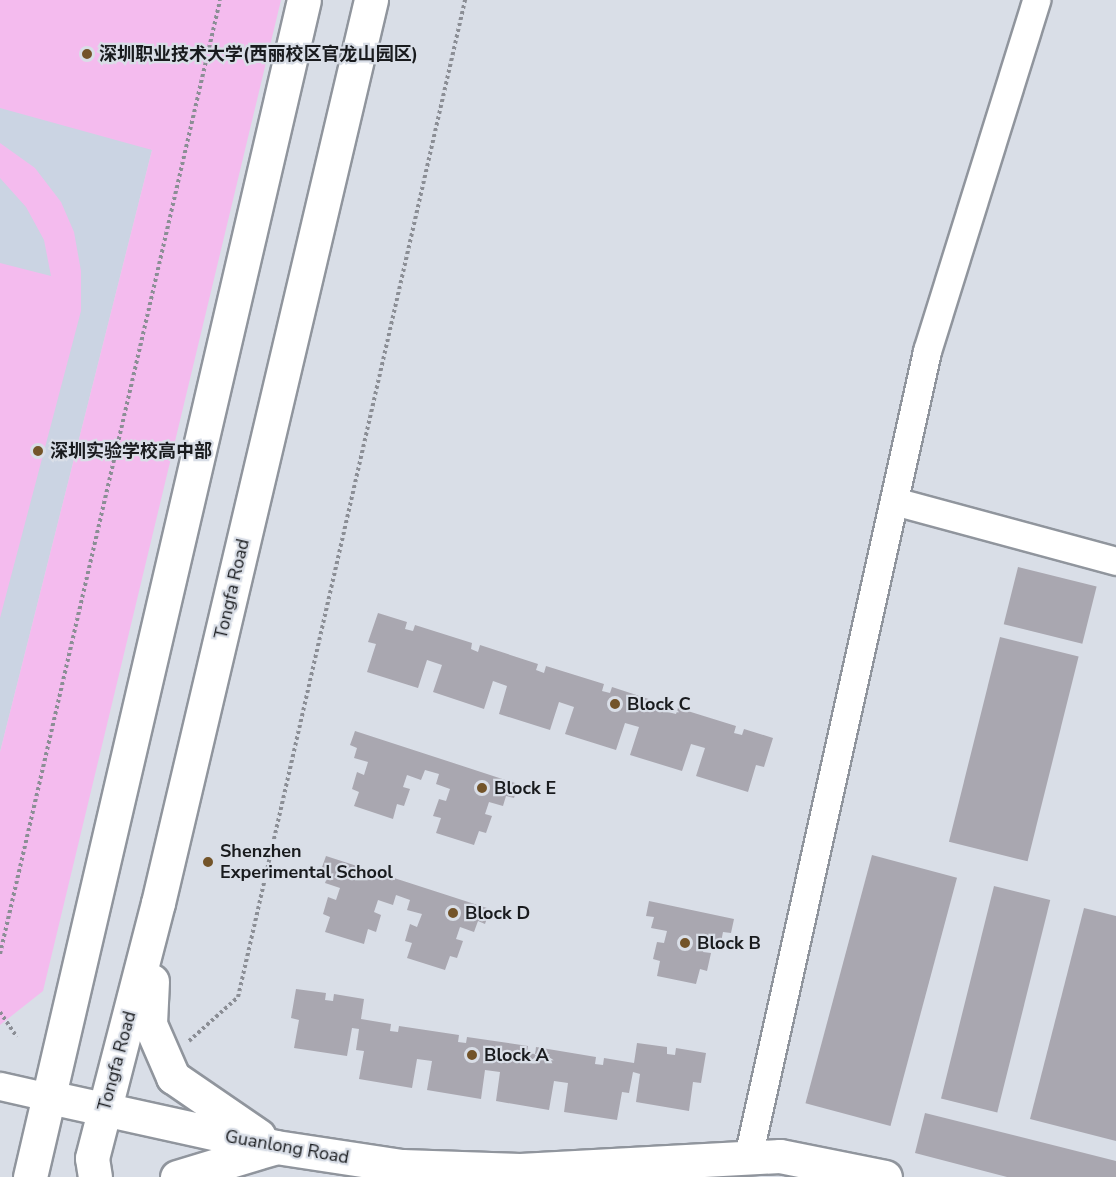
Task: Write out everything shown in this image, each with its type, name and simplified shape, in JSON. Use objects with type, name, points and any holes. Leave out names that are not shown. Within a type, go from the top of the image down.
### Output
[{"type":"main road","points":[[30,1177],[304,0]]},
{"type":"main road","name":"Tongfa Road","points":[[95,1177],[92,1158],[158,903],[371,0]]},
{"type":"main road","points":[[158,903],[150,1024],[162,1060],[187,1090],[276,1147]]},
{"type":"main road","name":"Guanlong Road","points":[[49,1097],[276,1147],[462,1171],[748,1157],[819,1160],[885,1177]]},
{"type":"main road","points":[[177,1177],[276,1147]]},
{"type":"street","points":[[748,1157],[927,351],[1036,0]]},
{"type":"street","points":[[894,501],[1116,561]]},
{"type":"street","points":[[0,1086],[49,1097]]},
{"type":"path","points":[[0,954],[220,0]]},
{"type":"path","points":[[180,1050],[238,997],[465,0]]},
{"type":"path","points":[[0,1012],[17,1037]]},
{"type":"shaded area","name":"深圳实验学校高中部","points":[[0,0],[152,150],[0,752]]},
{"type":"shaded area","points":[[0,0],[281,0],[43,991],[0,1025],[0,752],[152,150],[0,108]]},
{"type":"shaded area","points":[[0,143],[35,168],[61,202],[74,232],[81,271],[81,311],[0,618],[0,263],[51,276],[44,240],[26,207],[0,178]]},
{"type":"building","points":[[1018,567],[1097,587],[1082,644],[1004,624]]},
{"type":"building","name":"Block C","points":[[378,613],[407,622],[405,629],[413,631],[415,625],[472,643],[471,649],[478,652],[480,645],[538,664],[536,670],[544,673],[546,666],[604,684],[602,691],[610,693],[612,687],[670,706],[668,712],[676,714],[678,708],[736,726],[734,733],[742,735],[744,729],[773,738],[764,767],[756,765],[748,792],[696,776],[705,748],[691,744],[682,771],[630,755],[639,727],[625,723],[616,750],[565,734],[574,707],[559,702],[550,730],[499,714],[507,686],[493,681],[484,709],[433,692],[442,665],[427,660],[418,688],[367,672],[376,644],[368,642]]},
{"type":"building","points":[[1000,637],[1079,657],[1028,861],[949,842]]},
{"type":"building","name":"Block E","points":[[355,731],[518,784],[514,798],[506,796],[503,806],[489,802],[485,814],[492,816],[486,833],[479,831],[474,845],[436,833],[441,818],[433,816],[439,799],[446,801],[450,789],[436,784],[439,774],[425,770],[421,780],[407,775],[403,787],[410,789],[404,806],[397,804],[393,819],[354,806],[359,792],[352,789],[357,772],[364,775],[368,762],[354,758],[357,748],[350,745]]},
{"type":"building","points":[[872,855],[957,878],[890,1126],[805,1103]]},
{"type":"building","name":"Block D","points":[[326,856],[490,909],[485,924],[478,921],[474,932],[460,927],[456,939],[463,941],[457,958],[450,956],[445,970],[407,958],[412,943],[405,941],[410,924],[417,927],[422,914],[407,910],[410,900],[396,895],[393,905],[378,900],[374,912],[381,915],[376,932],[368,929],[364,944],[325,932],[330,917],[323,914],[328,897],[336,900],[340,888],[325,883],[329,873],[321,870]]},
{"type":"building","points":[[994,886],[1050,900],[997,1113],[941,1098]]},
{"type":"building","name":"Block B","points":[[649,901],[734,919],[731,933],[723,932],[721,942],[706,939],[703,952],[711,953],[707,971],[700,969],[696,984],[657,976],[660,961],[653,959],[657,942],[664,943],[667,931],[651,928],[654,917],[646,916]]},
{"type":"building","points":[[1084,908],[1116,916],[1116,1141],[1030,1119]]},
{"type":"building","name":"Block A","points":[[296,989],[326,993],[325,1000],[333,1001],[334,994],[364,999],[361,1019],[391,1024],[390,1031],[398,1032],[399,1026],[459,1035],[458,1042],[466,1043],[467,1037],[528,1046],[527,1053],[535,1054],[536,1047],[596,1057],[595,1064],[603,1065],[604,1058],[634,1063],[637,1043],[667,1047],[667,1054],[675,1055],[676,1048],[706,1053],[701,1083],[693,1082],[689,1111],[636,1102],[640,1074],[633,1072],[629,1093],[622,1092],[617,1120],[564,1112],[568,1083],[554,1081],[549,1110],[496,1101],[500,1072],[485,1070],[481,1099],[427,1090],[432,1061],[417,1059],[412,1088],[359,1079],[364,1051],[356,1050],[359,1029],[352,1028],[347,1056],[294,1048],[299,1020],[291,1018]]},
{"type":"building","points":[[925,1113],[1116,1161],[1116,1177],[1007,1177],[915,1153]]},
{"type":"place","name":"深圳职业技术大学(西丽校区官龙山园区)","points":[[87,54]]},
{"type":"place","name":"深圳实验学校高中部","points":[[38,451]]},
{"type":"place","name":"Block C","points":[[615,704]]},
{"type":"place","name":"Block E","points":[[482,788]]},
{"type":"place","name":"Shenzhen Experimental School","points":[[208,862]]},
{"type":"place","name":"Block D","points":[[453,913]]},
{"type":"place","name":"Block B","points":[[685,943]]},
{"type":"place","name":"Block A","points":[[472,1055]]}]
